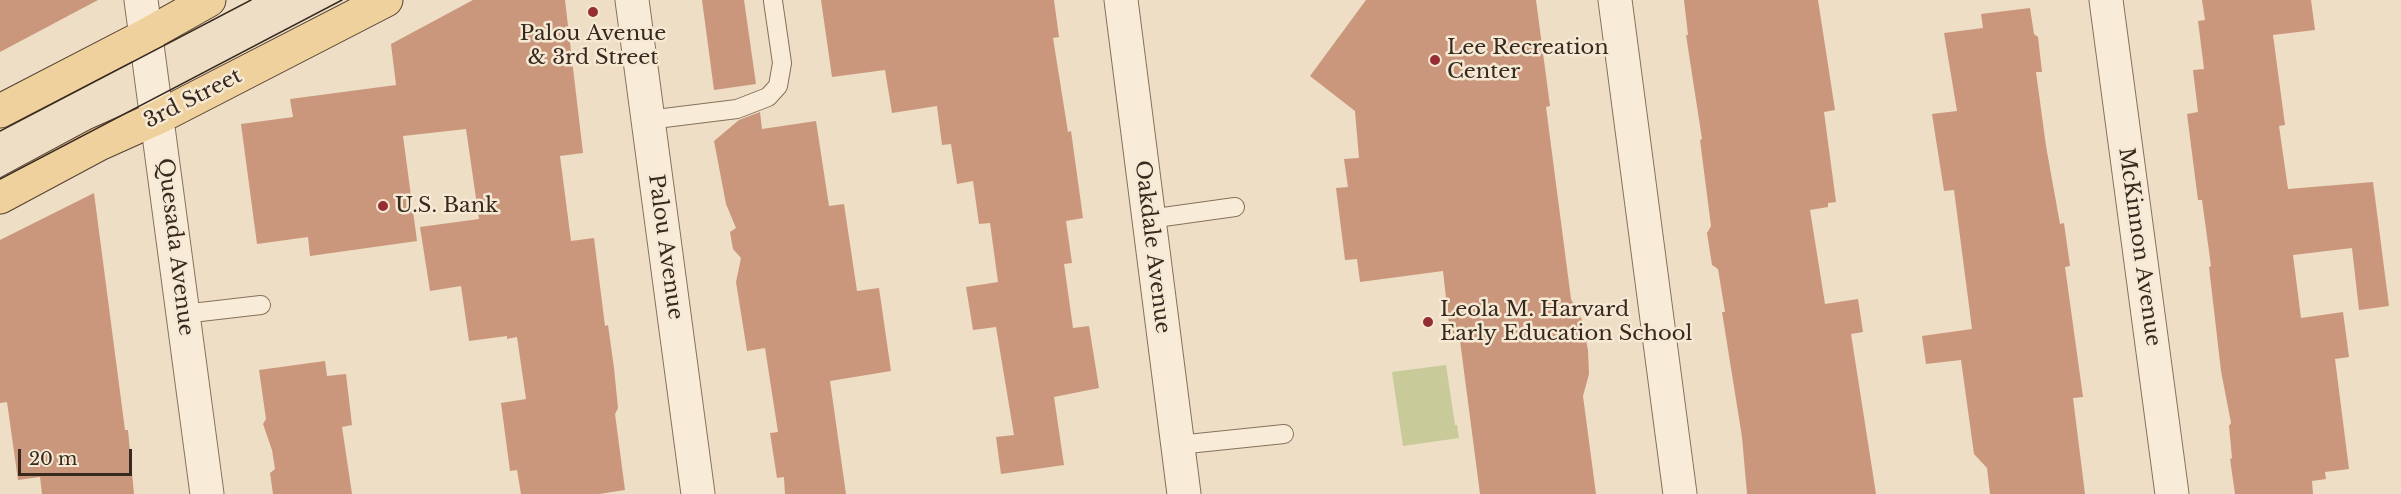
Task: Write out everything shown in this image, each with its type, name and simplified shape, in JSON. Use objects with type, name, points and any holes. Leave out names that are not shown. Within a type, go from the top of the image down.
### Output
[{"type":"main road","points":[[0,111],[209,0]]},
{"type":"main road","name":"3rd Street","points":[[0,197],[99,144],[157,118],[386,0]]},
{"type":"street","name":"Quesada Avenue","points":[[141,0],[207,494]]},
{"type":"street","name":"Palou Avenue","points":[[632,0],[698,494]]},
{"type":"street","name":"Oakdale Avenue","points":[[1121,0],[1184,494]]},
{"type":"street","points":[[1615,0],[1680,494]]},
{"type":"street","name":"McKinnon Avenue","points":[[2106,0],[2172,494]]},
{"type":"lane","points":[[648,120],[737,109],[768,97],[778,86],[782,63],[773,1]]},
{"type":"lane","points":[[1149,219],[1234,207]]},
{"type":"lane","points":[[183,314],[261,305]]},
{"type":"lane","points":[[1178,445],[1284,434]]},
{"type":"green space","points":[[1446,365],[1459,438],[1403,446],[1392,372]]},
{"type":"building","points":[[0,0],[98,0],[0,52]]},
{"type":"building","points":[[473,0],[565,0],[583,153],[560,156],[571,241],[594,238],[605,326],[608,325],[614,368],[618,408],[615,414],[625,490],[599,494],[521,494],[517,470],[510,471],[501,403],[526,399],[517,337],[507,339],[507,336],[469,341],[461,286],[430,291],[420,227],[479,219],[466,129],[403,136],[417,241],[310,256],[308,237],[257,244],[241,124],[293,117],[290,99],[396,85],[391,44]]},
{"type":"building","points":[[702,0],[744,0],[756,84],[714,90]]},
{"type":"building","points":[[821,0],[1054,0],[1059,37],[1053,38],[1068,132],[1071,131],[1083,218],[1066,221],[1072,263],[1064,264],[1073,328],[1089,326],[1099,388],[1054,397],[1064,465],[1001,474],[996,437],[1014,435],[996,327],[973,330],[966,287],[998,282],[990,223],[979,224],[973,181],[957,184],[951,144],[942,145],[937,106],[892,113],[885,70],[832,77]]},
{"type":"building","name":"Leola M. Harvard Early Education School","points":[[1366,0],[1536,0],[1550,106],[1546,107],[1571,299],[1582,320],[1588,350],[1589,374],[1583,396],[1596,494],[1480,494],[1459,333],[1450,334],[1443,271],[1360,282],[1357,259],[1345,260],[1336,188],[1348,187],[1344,159],[1359,158],[1355,111],[1310,76]]},
{"type":"building","points":[[1684,0],[1818,0],[1835,110],[1824,112],[1836,202],[1828,203],[1828,207],[1810,210],[1825,304],[1858,299],[1863,332],[1851,334],[1876,494],[1747,494],[1742,437],[1722,312],[1725,312],[1718,269],[1712,265],[1707,233],[1711,226],[1700,140],[1702,139],[1686,35],[1688,35]]},
{"type":"building","points":[[2202,0],[2311,0],[2315,30],[2273,35],[2285,125],[2279,126],[2288,189],[2373,182],[2389,306],[2359,310],[2352,248],[2293,255],[2301,318],[2343,312],[2349,357],[2335,359],[2349,469],[2325,472],[2326,479],[2312,481],[2313,494],[2235,494],[2230,459],[2232,458],[2229,426],[2231,423],[2221,371],[2202,200],[2198,200],[2187,114],[2198,112],[2193,70],[2204,69],[2198,21],[2205,20]]},
{"type":"building","points":[[2030,8],[2034,34],[2038,37],[2042,72],[2036,72],[2046,146],[2060,224],[2064,223],[2070,266],[2065,267],[2083,397],[2073,398],[2085,494],[1990,494],[1987,468],[1974,454],[1961,360],[1926,364],[1922,336],[1972,329],[1954,190],[1944,191],[1932,114],[1957,111],[1944,33],[1983,28],[1981,14]]},
{"type":"building","points":[[760,112],[762,129],[816,121],[829,206],[844,204],[857,291],[879,288],[891,371],[830,381],[846,494],[785,494],[784,477],[777,478],[770,433],[778,432],[765,348],[747,351],[736,282],[741,258],[733,249],[730,232],[736,228],[726,204],[714,141],[739,120]]},
{"type":"building","points":[[94,193],[125,430],[128,430],[134,494],[42,494],[40,477],[18,480],[7,402],[0,403],[0,240]]},
{"type":"building","points":[[325,361],[327,376],[346,374],[352,425],[342,427],[352,494],[273,494],[270,473],[275,469],[272,450],[263,424],[266,419],[259,370]]},
{"type":"tram line","points":[[0,131],[251,0]]},
{"type":"tram line","points":[[0,179],[342,0]]},
{"type":"place","name":"Palou Avenue & 3rd Street","points":[[593,12]]},
{"type":"place","name":"Lee Recreation Center","points":[[1435,60]]},
{"type":"place","name":"U.S. Bank","points":[[383,206]]},
{"type":"place","name":"Leola M. Harvard Early Education School","points":[[1428,322]]}]
